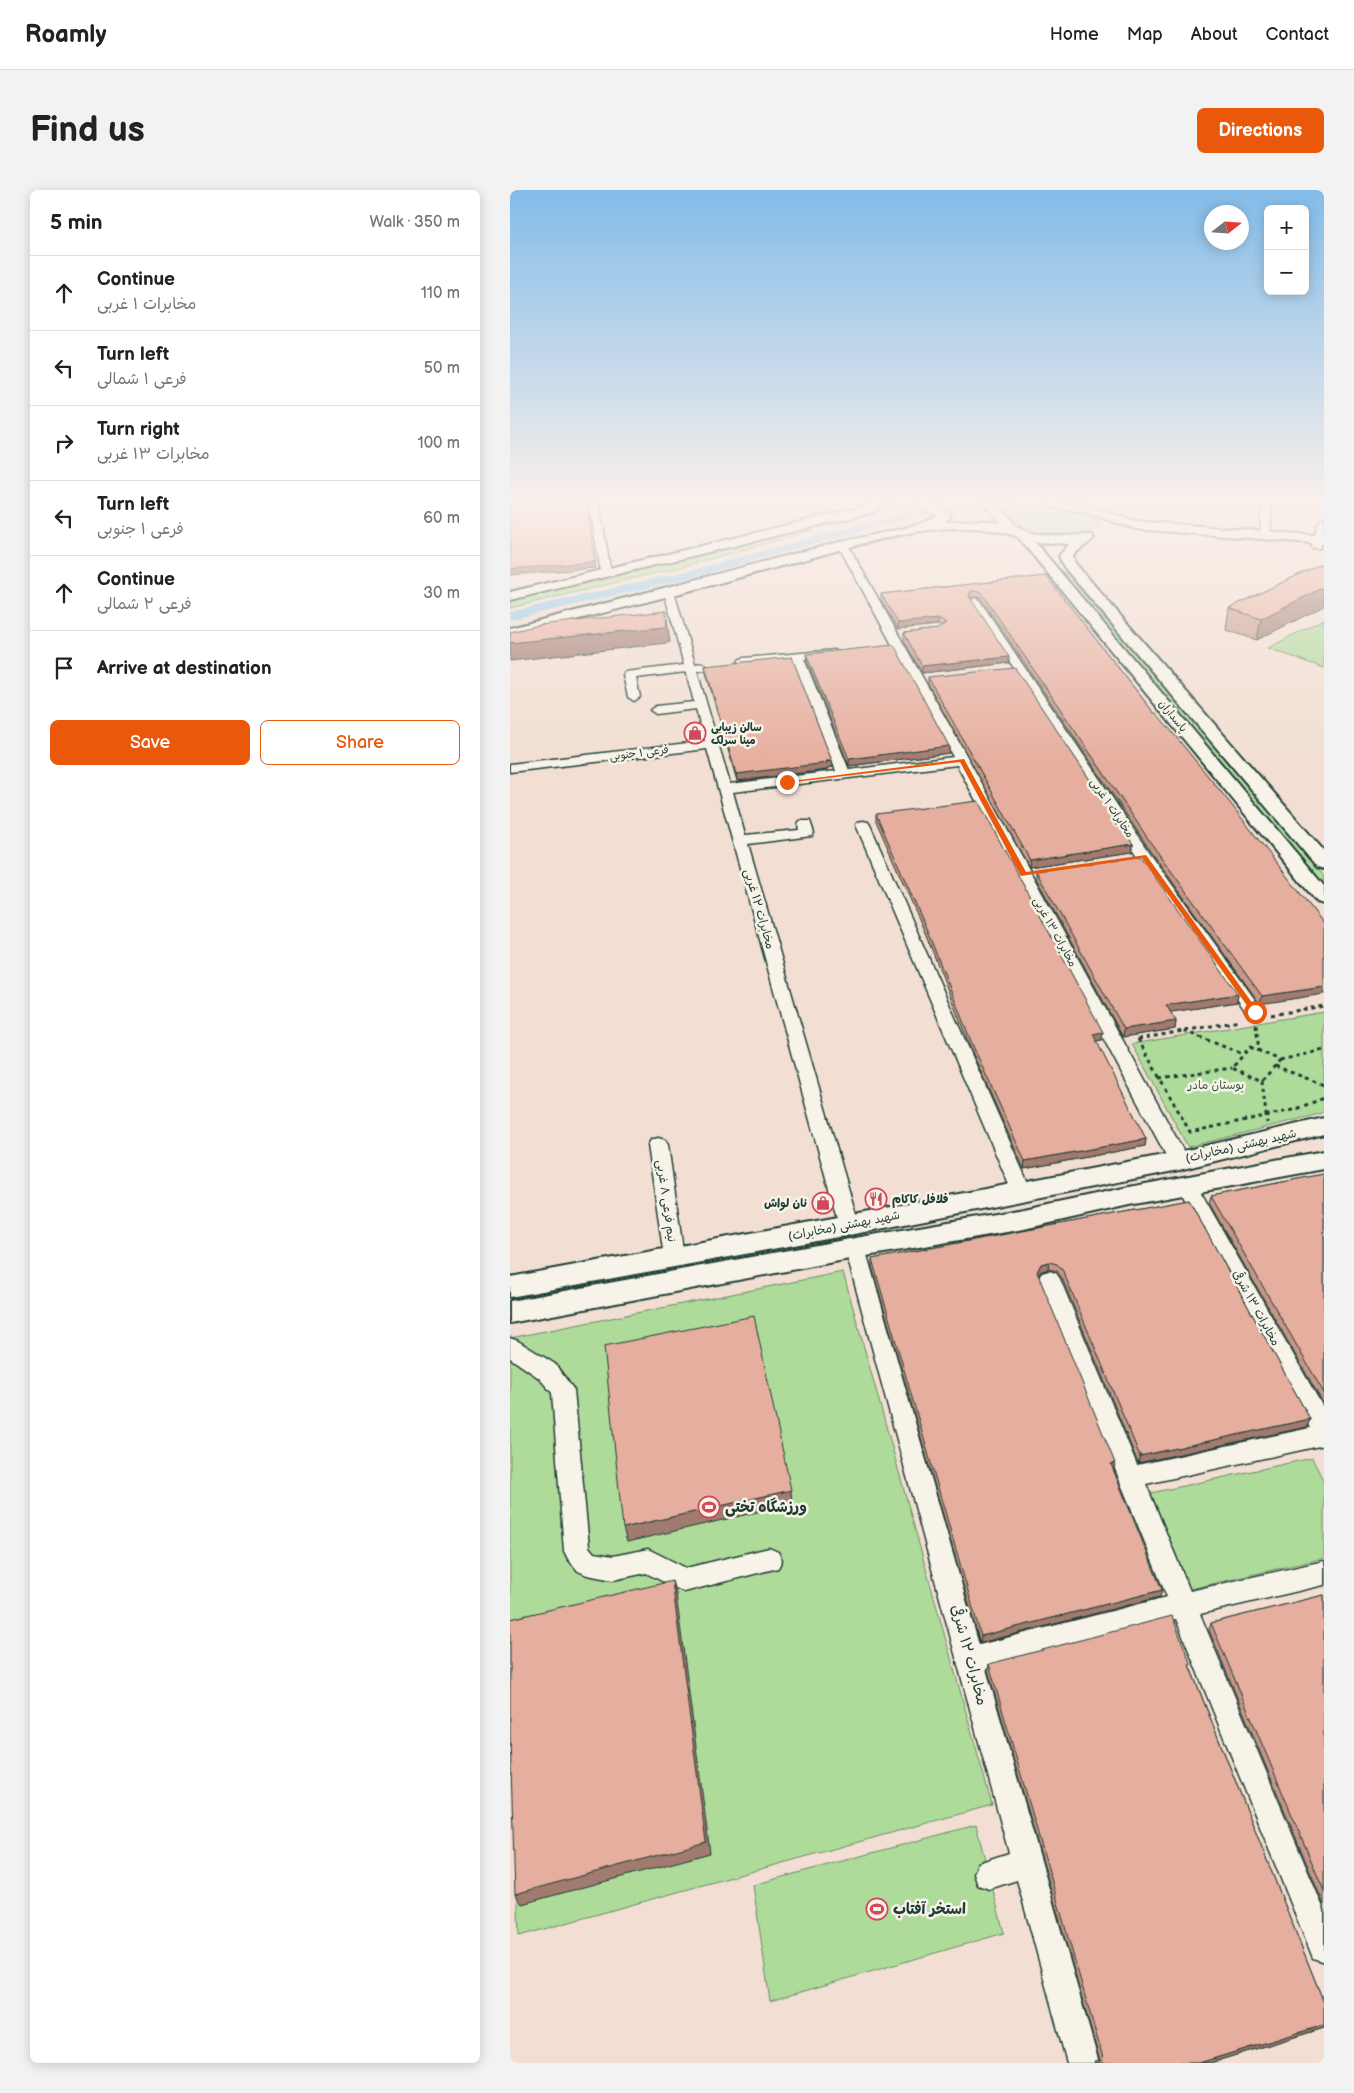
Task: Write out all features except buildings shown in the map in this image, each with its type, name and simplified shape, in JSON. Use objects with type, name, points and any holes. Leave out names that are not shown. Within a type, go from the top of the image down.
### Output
[{"type":"main road","points":[[510,596],[533,590]]},
{"type":"main road","points":[[510,632],[675,590]]},
{"type":"main road","name":"پاسداران","points":[[1066,590],[1324,898]]},
{"type":"main road","name":"پاسداران","points":[[1092,590],[1324,863]]},
{"type":"main road","name":"شهید بهشتی (مخابرات)","points":[[510,1312],[676,1269],[852,1236],[1022,1192],[1179,1161],[1324,1126]]},
{"type":"main road","name":"شهید بهشتی (مخابرات)","points":[[852,1236],[1024,1219],[1188,1185],[1324,1160]]},
{"type":"main road","name":"شهید بهشتی (مخابرات)","points":[[510,1287],[676,1269]]},
{"type":"street","name":"مخابرات ۱۳ غربی","points":[[868,590],[896,640],[922,678],[962,760],[1179,1161]]},
{"type":"street","name":"مخابرات ۱۲ غربی","points":[[669,592],[852,1236]]},
{"type":"street","name":"مخابرات ۱ غربی","points":[[974,601],[1014,669],[1255,1015]]},
{"type":"street","points":[[730,664],[843,651]]},
{"type":"street","points":[[797,656],[844,775]]},
{"type":"street","points":[[634,697],[629,675],[710,666]]},
{"type":"street","points":[[656,710],[701,705]]},
{"type":"street","name":"فرعی ۱ جنوبی","points":[[510,768],[712,744]]},
{"type":"street","points":[[725,789],[962,760]]},
{"type":"street","points":[[787,782],[793,796]]},
{"type":"street","points":[[740,840],[807,832],[804,824]]},
{"type":"street","points":[[863,825],[1022,1192]]},
{"type":"street","points":[[1126,859],[1144,856]]},
{"type":"street","points":[[1024,874],[1042,872]]},
{"type":"street","name":"نیم فرعی ۸ غربی","points":[[658,1146],[676,1269]]},
{"type":"street","name":"مخابرات ۱۳ شرقی","points":[[1188,1185],[1324,1433]]},
{"type":"street","name":"مخابرات ۱۲ شرقی","points":[[852,1236],[1083,2063]]},
{"type":"street","points":[[1049,1279],[1324,1947]]},
{"type":"street","points":[[510,1347],[547,1372],[563,1390],[577,1551],[587,1563],[612,1568],[648,1561],[684,1580],[769,1560]]},
{"type":"street","points":[[1130,1477],[1324,1433]]},
{"type":"street","points":[[971,1660],[1183,1605],[1324,1573]]},
{"type":"street","points":[[989,1874],[1026,1862]]},
{"type":"path","points":[[1115,1043],[1183,1031],[1255,1015],[1324,1006]]},
{"type":"path","points":[[1255,1015],[1259,1051]]},
{"type":"path","points":[[1183,1031],[1243,1054]]},
{"type":"path","points":[[1138,1039],[1190,1132],[1294,1110],[1324,1098]]},
{"type":"path","points":[[1232,1068],[1250,1047],[1280,1060],[1324,1050]]},
{"type":"path","points":[[1262,1081],[1280,1060]]},
{"type":"path","points":[[1275,1066],[1324,1085]]},
{"type":"path","points":[[1136,1082],[1232,1068],[1262,1081]]},
{"type":"path","points":[[1262,1081],[1268,1115],[1266,1140]]},
{"type":"green space","points":[[545,590],[583,590],[510,608],[510,599]]},
{"type":"green space","points":[[1072,590],[1081,590],[1324,876],[1324,892]]},
{"type":"green space","points":[[1324,619],[1324,668],[1268,648]]},
{"type":"green space","name":"بوستان مادر","points":[[1324,1012],[1324,1111],[1319,1114],[1188,1147],[1132,1044]]},
{"type":"green space","name":"ورزشگاه تختی","points":[[843,1272],[992,1805],[519,1936],[510,1676],[510,1338]]},
{"type":"green space","points":[[1312,1458],[1324,1482],[1324,1558],[1190,1589],[1151,1493]]},
{"type":"green space","name":"استخر آفتاب","points":[[976,1825],[1004,1933],[770,2001],[753,1885]]},
{"type":"waterway","points":[[510,616],[620,590]]},
{"type":"place","name":"سالن زیبایی مینا سرلک","points":[[695,733]]},
{"type":"place","name":"فلافل کاکام","points":[[876,1199]]},
{"type":"place","name":"نان لواش","points":[[823,1203]]},
{"type":"place","name":"ورزشگاه تختی","points":[[709,1507]]},
{"type":"place","name":"استخر آفتاب","points":[[877,1909]]},
{"type":"route","points":[[787,782],[962,760],[1024,874],[1144,856],[1255,1012]]}]
